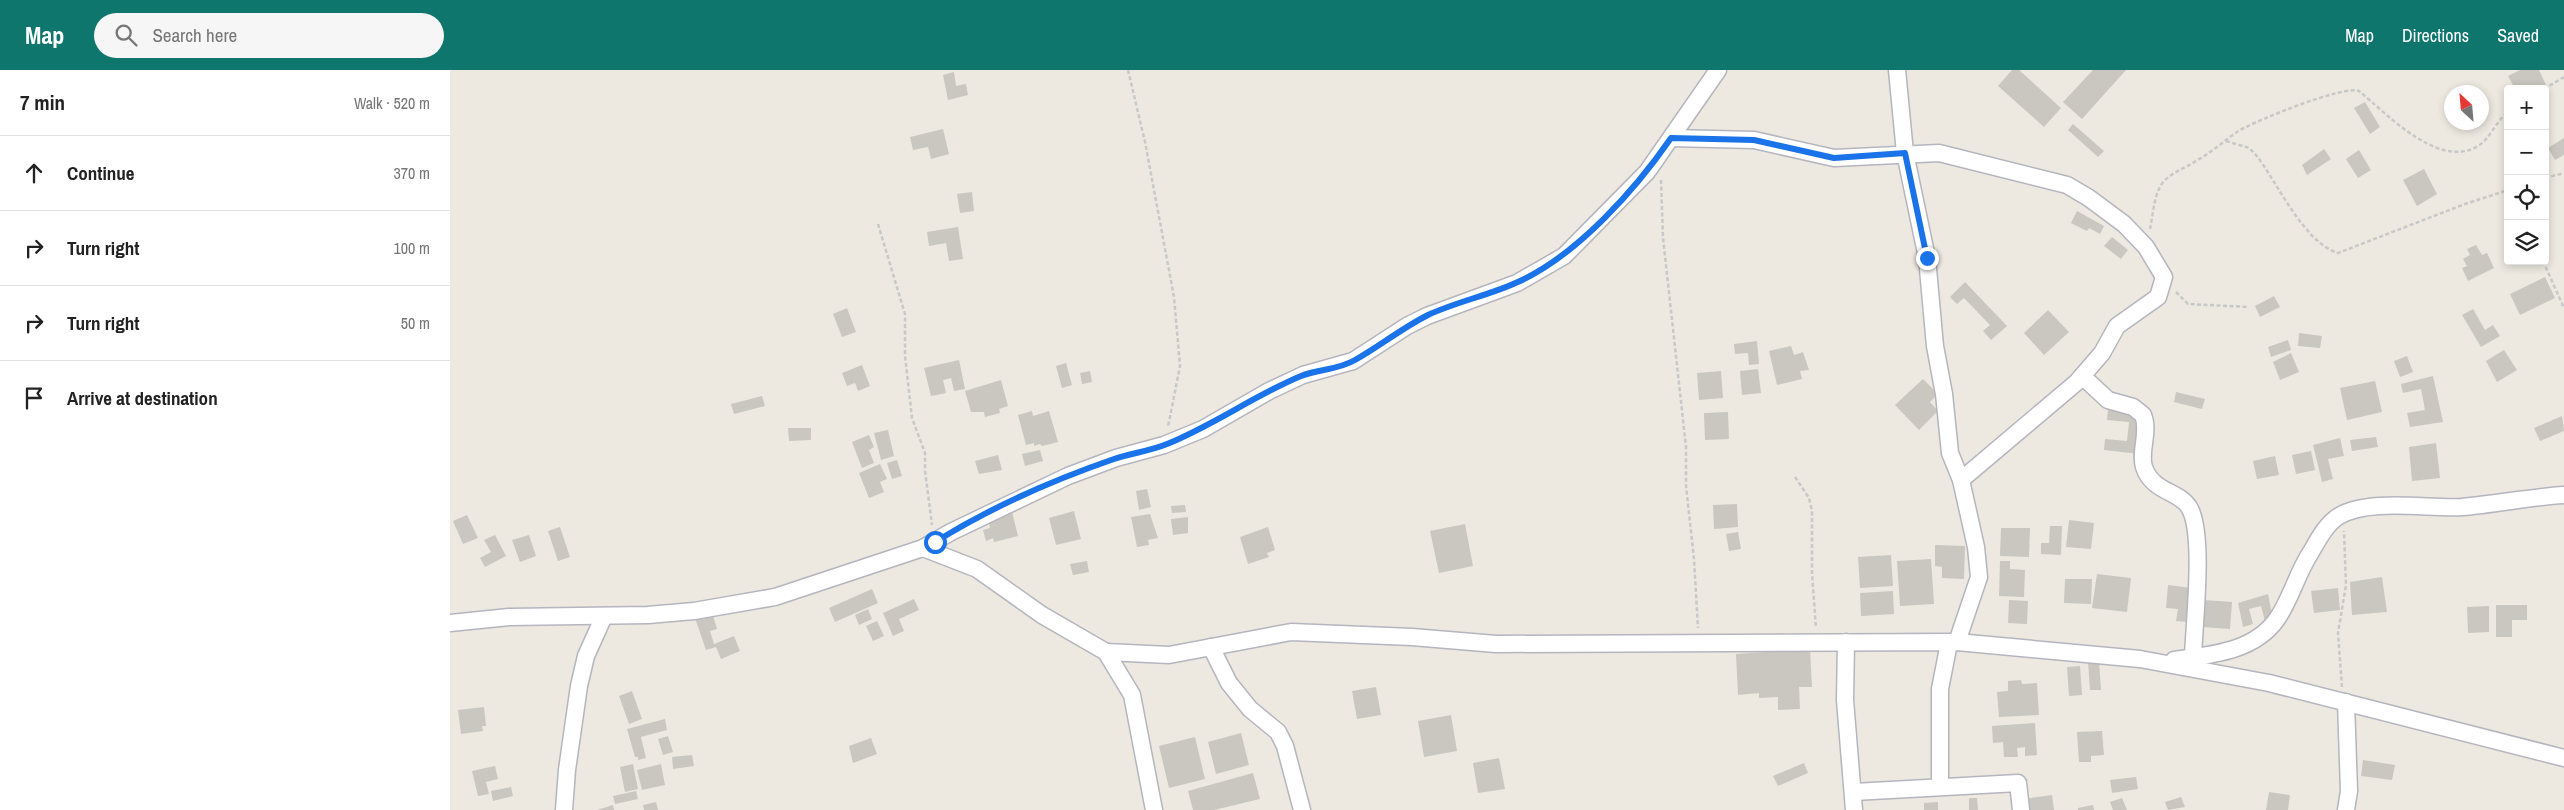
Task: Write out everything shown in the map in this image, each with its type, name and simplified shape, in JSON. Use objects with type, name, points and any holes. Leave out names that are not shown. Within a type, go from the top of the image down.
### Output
[{"type":"street","points":[[450,623],[509,617],[604,616],[694,611],[775,597],[929,545],[986,514],[1068,476],[1116,458],[1164,445],[1203,428],[1269,391],[1303,375],[1353,361],[1407,326],[1441,309],[1517,283],[1538,273],[1564,256],[1647,172],[1718,70]]},
{"type":"street","points":[[1897,70],[1905,153],[1927,258],[1950,453],[1961,480],[1976,547],[1979,576],[1953,643],[1940,689],[1940,786]]},
{"type":"street","points":[[1671,138],[1754,140],[1834,158],[1905,153],[1955,156],[2067,186],[2089,198],[2124,224],[2146,247],[2164,277],[2164,283],[2158,297],[2117,326],[2102,353],[2082,376],[1961,480]]},
{"type":"street","points":[[2082,376],[2108,400],[2133,408],[2143,415],[2146,428],[2143,461],[2146,472],[2153,482],[2168,494],[2187,504],[2195,518],[2197,544],[2193,657]]},
{"type":"street","points":[[2162,663],[2246,645],[2264,634],[2276,620],[2299,571],[2322,534],[2332,522],[2343,514],[2372,508],[2461,507],[2523,498],[2564,495]]},
{"type":"street","points":[[929,545],[977,569],[1042,616],[1106,652],[1169,655],[1290,632],[1412,637],[1496,644],[1699,642],[1953,643],[2140,658],[2269,683],[2564,758]]},
{"type":"street","points":[[564,810],[567,770],[579,686],[586,656],[604,616]]},
{"type":"street","points":[[1846,642],[1845,700],[1854,810]]},
{"type":"street","points":[[1211,647],[1229,683],[1250,709],[1278,732],[1287,753],[1302,810]]},
{"type":"street","points":[[1106,652],[1132,695],[1154,810]]},
{"type":"street","points":[[2343,701],[2349,791],[2346,810]]},
{"type":"street","points":[[1854,792],[2018,783],[2021,810]]},
{"type":"path","points":[[1128,70],[1145,142],[1174,297],[1180,366],[1164,445]]},
{"type":"path","points":[[2549,86],[2564,77]]},
{"type":"path","points":[[2146,247],[2159,190],[2163,182],[2170,175],[2241,130],[2280,112],[2348,89],[2359,91],[2432,148],[2468,151],[2479,146],[2497,121],[2504,115]]},
{"type":"path","points":[[2226,141],[2249,148],[2256,154],[2300,221],[2326,249],[2338,253],[2465,204],[2504,191]]},
{"type":"path","points":[[1660,154],[1664,238],[1686,447],[1686,486],[1694,559],[1699,642]]},
{"type":"path","points":[[2549,177],[2564,173]]},
{"type":"path","points":[[878,224],[905,314],[905,356],[912,418],[925,453],[929,545]]},
{"type":"path","points":[[2545,265],[2564,308]]},
{"type":"path","points":[[2164,277],[2188,304],[2249,307]]},
{"type":"path","points":[[1795,477],[1808,498],[1812,511],[1812,573],[1816,642]]},
{"type":"path","points":[[2343,514],[2346,585],[2344,603],[2338,625],[2343,701]]},
{"type":"building","points":[[2012,70],[2019,70],[2061,108],[2044,127],[1998,86]]},
{"type":"building","points":[[2093,70],[2126,70],[2082,119],[2063,102]]},
{"type":"building","points":[[2520,70],[2539,70],[2546,85],[2513,85],[2508,76]]},
{"type":"building","points":[[954,72],[956,86],[966,84],[968,95],[948,100],[943,75]]},
{"type":"building","points":[[2365,102],[2380,127],[2370,134],[2354,108]]},
{"type":"building","points":[[2073,124],[2104,151],[2098,157],[2068,130]]},
{"type":"building","points":[[943,129],[949,154],[931,159],[928,147],[913,150],[910,137]]},
{"type":"building","points":[[2564,138],[2564,155],[2555,160],[2549,147]]},
{"type":"building","points":[[2324,149],[2331,159],[2307,175],[2302,165]]},
{"type":"building","points":[[2359,150],[2371,170],[2358,178],[2346,159]]},
{"type":"building","points":[[2424,169],[2437,194],[2417,206],[2403,180]]},
{"type":"building","points":[[972,192],[974,211],[960,213],[957,194]]},
{"type":"building","points":[[2077,211],[2104,226],[2100,234],[2089,228],[2087,231],[2071,223]]},
{"type":"building","points":[[958,227],[963,259],[949,261],[946,243],[929,246],[927,232]]},
{"type":"building","points":[[2112,237],[2128,250],[2121,259],[2104,246]]},
{"type":"building","points":[[2476,245],[2482,255],[2487,253],[2494,268],[2468,281],[2462,268],[2467,266],[2463,259],[2470,255],[2467,249]]},
{"type":"building","points":[[2545,277],[2555,298],[2520,315],[2510,294]]},
{"type":"building","points":[[1965,282],[2007,326],[1991,340],[1983,331],[1990,325],[1964,298],[1957,304],[1950,297]]},
{"type":"building","points":[[2274,296],[2280,307],[2260,317],[2255,306]]},
{"type":"building","points":[[847,308],[856,332],[842,337],[833,314]]},
{"type":"building","points":[[2473,309],[2485,330],[2493,325],[2500,336],[2481,347],[2462,315]]},
{"type":"building","points":[[2048,310],[2069,332],[2044,355],[2024,333]]},
{"type":"building","points":[[2299,333],[2322,336],[2320,348],[2298,346]]},
{"type":"building","points":[[2288,340],[2291,350],[2271,357],[2268,347]]},
{"type":"building","points":[[1757,341],[1759,364],[1749,365],[1748,353],[1735,354],[1734,344]]},
{"type":"building","points":[[1791,346],[1794,355],[1803,352],[1809,370],[1800,371],[1802,379],[1777,385],[1769,351]]},
{"type":"building","points":[[2504,350],[2517,370],[2497,382],[2486,361]]},
{"type":"building","points":[[2291,353],[2299,372],[2280,380],[2273,362]]},
{"type":"building","points":[[2407,356],[2413,372],[2400,377],[2394,361]]},
{"type":"building","points":[[959,360],[965,389],[954,391],[951,378],[943,380],[946,393],[931,396],[924,368]]},
{"type":"building","points":[[1066,363],[1072,385],[1062,388],[1056,366]]},
{"type":"building","points":[[862,365],[870,386],[858,391],[855,383],[847,386],[842,373]]},
{"type":"building","points":[[1758,369],[1761,393],[1742,395],[1740,371]]},
{"type":"building","points":[[1090,371],[1092,382],[1082,384],[1080,373]]},
{"type":"building","points":[[1721,371],[1723,398],[1699,400],[1697,373]]},
{"type":"building","points":[[2433,376],[2443,422],[2410,427],[2407,413],[2425,410],[2421,389],[2403,393],[2401,384]]},
{"type":"building","points":[[1923,379],[1938,394],[1930,402],[1938,411],[1919,430],[1895,405]]},
{"type":"building","points":[[1001,380],[1008,406],[999,409],[1000,413],[985,417],[984,412],[971,412],[965,391]]},
{"type":"building","points":[[2375,381],[2382,412],[2347,420],[2340,388]]},
{"type":"building","points":[[2176,392],[2205,399],[2202,409],[2174,402]]},
{"type":"building","points":[[762,396],[765,406],[734,414],[731,404]]},
{"type":"building","points":[[2108,410],[2139,413],[2139,454],[2104,450],[2105,439],[2127,441],[2129,422],[2107,420]]},
{"type":"building","points":[[1032,411],[1033,416],[1049,411],[1058,442],[1042,446],[1040,444],[1034,446],[1034,443],[1026,445],[1018,415]]},
{"type":"building","points":[[1728,412],[1729,439],[1705,440],[1704,413]]},
{"type":"building","points":[[2562,416],[2564,431],[2540,441],[2534,428]]},
{"type":"building","points":[[788,428],[811,428],[811,440],[789,441]]},
{"type":"building","points":[[888,430],[894,456],[881,460],[874,433]]},
{"type":"building","points":[[869,435],[874,447],[869,450],[874,463],[862,468],[852,442]]},
{"type":"building","points":[[2376,437],[2378,447],[2352,451],[2350,440]]},
{"type":"building","points":[[2340,438],[2344,456],[2328,459],[2333,479],[2322,482],[2313,445]]},
{"type":"building","points":[[2436,443],[2440,478],[2412,481],[2409,447]]},
{"type":"building","points":[[1040,450],[1043,461],[1025,466],[1022,454]]},
{"type":"building","points":[[2311,451],[2315,470],[2296,474],[2292,455]]},
{"type":"building","points":[[998,455],[1002,470],[979,474],[975,461]]},
{"type":"building","points":[[2275,456],[2279,475],[2257,479],[2253,461]]},
{"type":"building","points":[[897,460],[902,476],[892,479],[887,463]]},
{"type":"building","points":[[880,464],[887,479],[880,482],[884,492],[869,498],[859,473]]},
{"type":"building","points":[[1147,489],[1151,507],[1139,510],[1136,491]]},
{"type":"building","points":[[1737,504],[1738,527],[1714,529],[1713,505]]},
{"type":"building","points":[[1185,505],[1186,512],[1172,513],[1171,506]]},
{"type":"building","points":[[1074,511],[1081,539],[1056,545],[1049,518]]},
{"type":"building","points":[[1012,512],[1018,536],[994,542],[993,538],[986,541],[983,530],[990,528],[988,518]]},
{"type":"building","points":[[1150,514],[1158,538],[1148,540],[1149,545],[1137,547],[1131,517]]},
{"type":"building","points":[[467,515],[478,538],[463,544],[453,521]]},
{"type":"building","points":[[1188,517],[1188,533],[1173,535],[1171,519]]},
{"type":"building","points":[[2069,520],[2094,523],[2091,549],[2066,547]]},
{"type":"building","points":[[1465,524],[1473,566],[1439,573],[1430,531]]},
{"type":"building","points":[[2050,526],[2062,526],[2061,555],[2041,554],[2041,543],[2049,543]]},
{"type":"building","points":[[560,527],[570,557],[558,561],[548,531]]},
{"type":"building","points":[[1268,527],[1275,550],[1267,553],[1269,557],[1248,564],[1240,537]]},
{"type":"building","points":[[2001,528],[2030,528],[2029,557],[2000,556]]},
{"type":"building","points":[[1738,532],[1741,549],[1729,551],[1726,534]]},
{"type":"building","points":[[495,535],[506,556],[485,567],[480,558],[491,552],[484,540]]},
{"type":"building","points":[[529,535],[536,556],[520,562],[512,540]]},
{"type":"building","points":[[1935,545],[1965,546],[1964,579],[1942,578],[1942,567],[1935,566]]},
{"type":"building","points":[[1891,555],[1893,586],[1860,588],[1858,557]]},
{"type":"building","points":[[1931,559],[1934,604],[1900,606],[1897,561]]},
{"type":"building","points":[[1087,561],[1089,572],[1073,575],[1070,564]]},
{"type":"building","points":[[2000,561],[2010,561],[2010,569],[2025,570],[2024,597],[1999,596]]},
{"type":"building","points":[[2097,574],[2131,578],[2127,612],[2092,608]]},
{"type":"building","points":[[2382,577],[2387,612],[2352,615],[2350,582]]},
{"type":"building","points":[[2065,579],[2092,579],[2091,604],[2064,603]]},
{"type":"building","points":[[2168,585],[2192,588],[2188,622],[2176,621],[2178,609],[2166,608]]},
{"type":"building","points":[[2338,588],[2340,610],[2314,613],[2311,591]]},
{"type":"building","points":[[872,589],[878,603],[835,622],[829,608]]},
{"type":"building","points":[[1893,591],[1894,614],[1861,616],[1860,593]]},
{"type":"building","points":[[2268,594],[2273,619],[2265,621],[2261,606],[2249,609],[2253,624],[2243,627],[2238,603]]},
{"type":"building","points":[[914,599],[919,610],[899,619],[904,631],[893,636],[883,613]]},
{"type":"building","points":[[2009,600],[2028,601],[2027,624],[2008,623]]},
{"type":"building","points":[[2204,600],[2232,602],[2230,629],[2202,627]]},
{"type":"building","points":[[2496,605],[2527,605],[2527,620],[2512,620],[2512,637],[2496,637]]},
{"type":"building","points":[[2489,606],[2489,632],[2468,633],[2467,607]]},
{"type":"building","points":[[868,609],[872,619],[859,625],[855,615]]},
{"type":"building","points":[[712,612],[717,629],[710,631],[714,644],[734,636],[740,651],[721,659],[716,647],[706,650],[695,618]]},
{"type":"building","points":[[877,621],[884,636],[873,641],[866,626]]},
{"type":"building","points":[[1810,649],[1812,687],[1799,687],[1800,709],[1778,710],[1778,697],[1759,698],[1759,693],[1738,695],[1736,654]]},
{"type":"building","points":[[2099,661],[2101,690],[2090,690],[2088,662]]},
{"type":"building","points":[[2080,666],[2082,695],[2069,696],[2067,667]]},
{"type":"building","points":[[2021,680],[2022,684],[2037,683],[2039,715],[1999,717],[1997,692],[2008,691],[2008,681]]},
{"type":"building","points":[[1376,687],[1381,715],[1357,719],[1352,691]]},
{"type":"building","points":[[632,691],[642,719],[629,724],[619,696]]},
{"type":"building","points":[[484,707],[486,726],[482,726],[483,731],[461,734],[458,710]]},
{"type":"building","points":[[1451,715],[1457,751],[1424,757],[1418,721]]},
{"type":"building","points":[[665,719],[667,730],[641,737],[646,758],[638,760],[638,757],[635,757],[627,729]]},
{"type":"building","points":[[2035,723],[2037,755],[2025,756],[2025,747],[2017,748],[2018,757],[2004,757],[2003,742],[1993,743],[1992,726]]},
{"type":"building","points":[[2102,731],[2104,755],[2091,756],[2091,762],[2079,762],[2077,732]]},
{"type":"building","points":[[1241,733],[1249,765],[1216,774],[1208,742]]},
{"type":"building","points":[[668,736],[673,752],[663,755],[658,739]]},
{"type":"building","points":[[1195,737],[1205,779],[1169,788],[1159,746]]},
{"type":"building","points":[[871,738],[877,754],[853,763],[849,746]]},
{"type":"building","points":[[692,755],[694,766],[673,769],[672,757]]},
{"type":"building","points":[[1499,758],[1505,789],[1478,793],[1473,763]]},
{"type":"building","points":[[2363,760],[2395,765],[2392,780],[2361,776]]},
{"type":"building","points":[[1804,763],[1808,773],[1778,786],[1773,776]]},
{"type":"building","points":[[633,764],[638,789],[625,792],[620,767]]},
{"type":"building","points":[[661,764],[665,785],[642,790],[637,770]]},
{"type":"building","points":[[495,766],[498,779],[486,782],[489,794],[478,796],[472,771]]},
{"type":"building","points":[[1253,773],[1260,799],[1214,810],[1193,810],[1188,791]]},
{"type":"building","points":[[2136,777],[2138,789],[2112,793],[2110,780]]},
{"type":"building","points":[[511,787],[513,796],[493,801],[491,791]]},
{"type":"building","points":[[636,791],[638,799],[615,804],[613,796]]},
{"type":"building","points":[[2269,792],[2290,795],[2288,810],[2266,810]]},
{"type":"building","points":[[2052,795],[2054,810],[2026,810],[2024,799]]},
{"type":"building","points":[[2181,797],[2185,807],[2168,810],[2165,802]]},
{"type":"building","points":[[1969,798],[1977,798],[1978,810],[1969,810]]},
{"type":"building","points":[[2122,798],[2127,810],[2113,810],[2110,802]]},
{"type":"building","points":[[656,802],[658,810],[644,810],[643,805]]},
{"type":"building","points":[[1938,802],[1938,810],[1924,810],[1924,803]]},
{"type":"building","points":[[613,805],[614,810],[597,810]]},
{"type":"building","points":[[2093,805],[2094,810],[2078,810],[2078,808]]},
{"type":"route","points":[[935,542],[994,510],[1068,476],[1116,458],[1142,453],[1164,445],[1203,428],[1269,391],[1303,375],[1353,361],[1407,326],[1441,309],[1517,283],[1538,273],[1564,256],[1612,208],[1647,172],[1671,138],[1754,140],[1834,158],[1905,153],[1927,258]]}]
